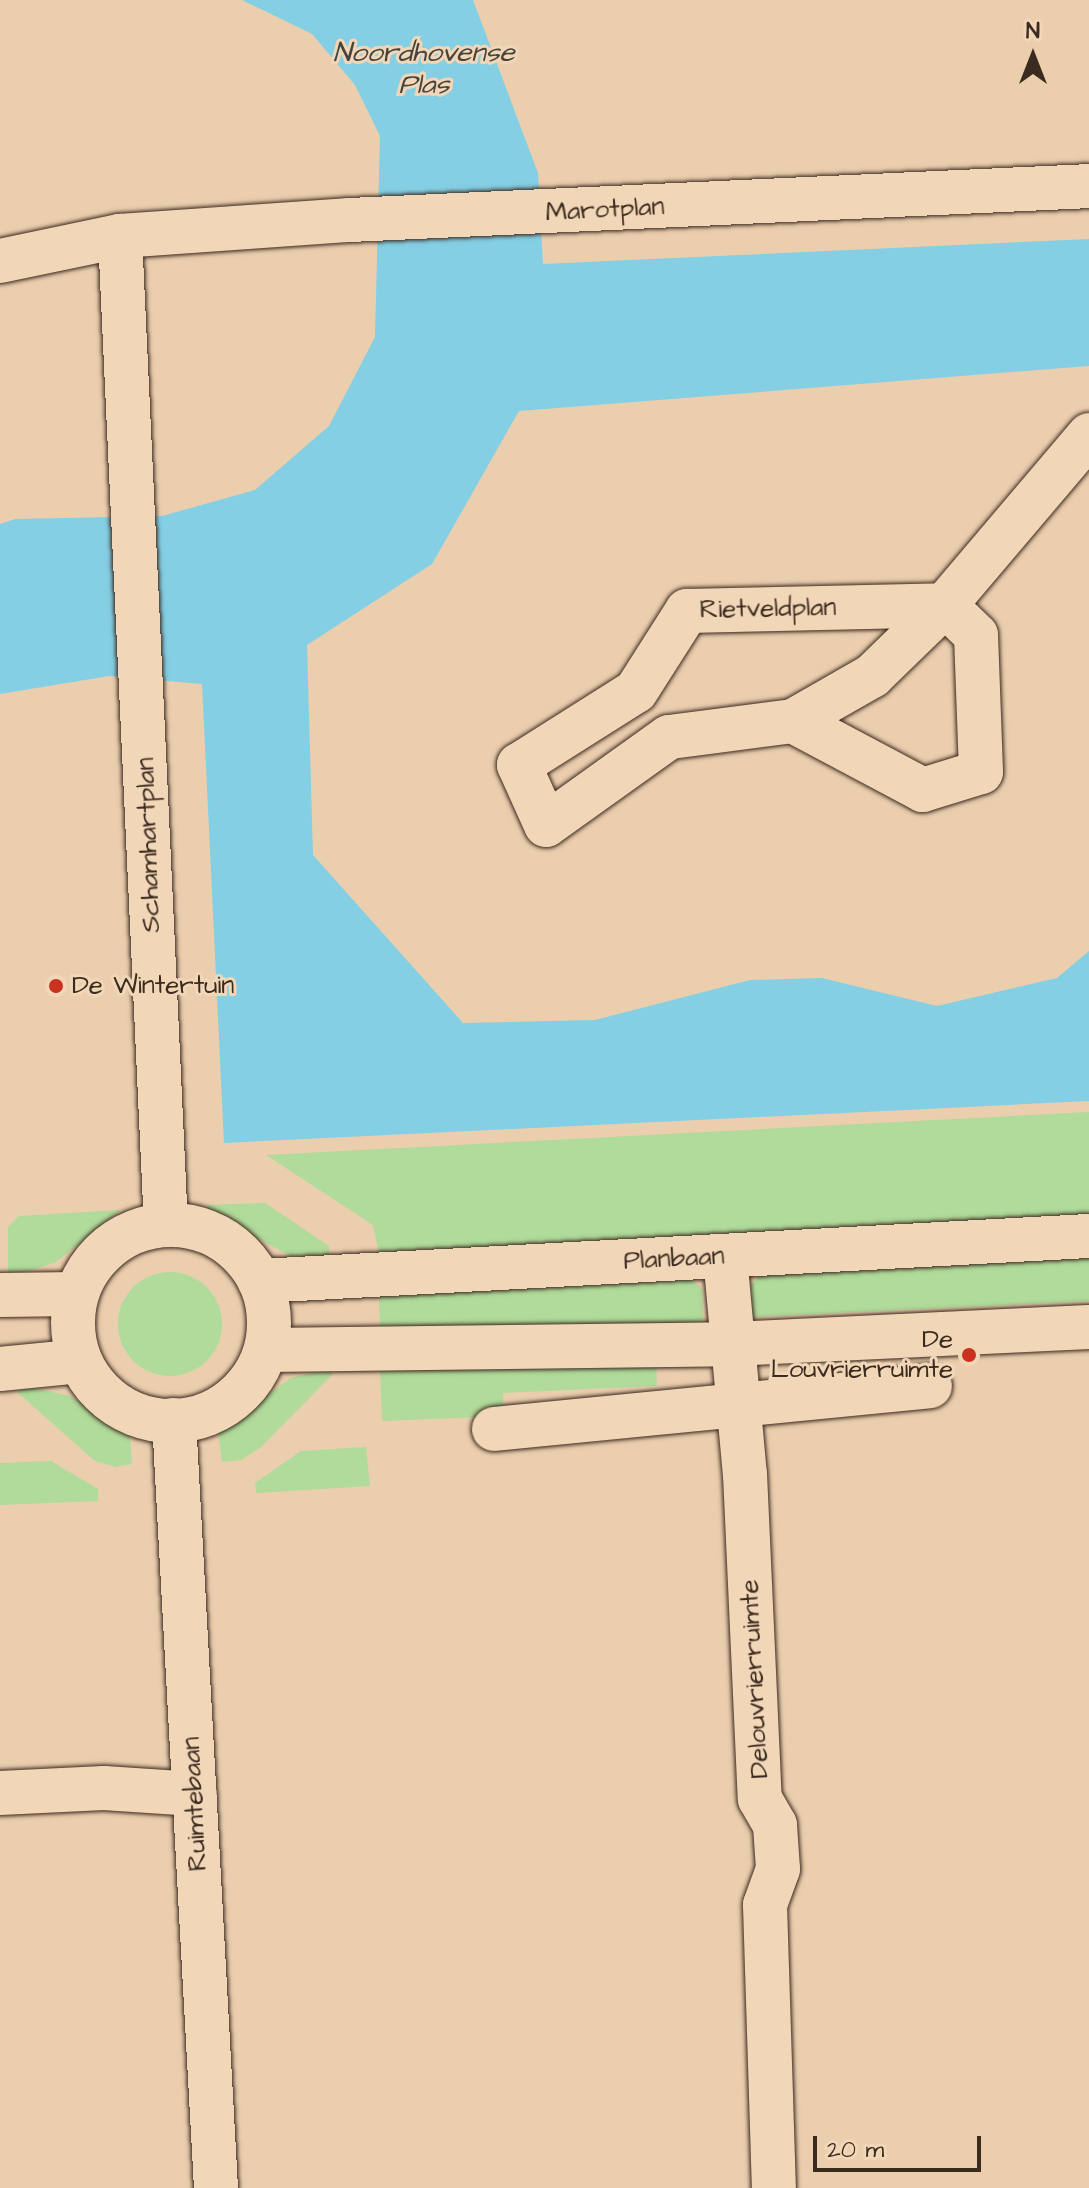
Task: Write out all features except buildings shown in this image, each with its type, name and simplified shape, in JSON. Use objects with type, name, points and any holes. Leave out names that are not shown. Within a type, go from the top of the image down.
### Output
[{"type":"street","name":"Marotplan","points":[[0,261],[120,236],[350,220],[1089,186]]},
{"type":"street","name":"Schamhartplan","points":[[120,236],[166,1225]]},
{"type":"street","name":"Rietveldplan","points":[[945,605],[687,611],[636,691],[519,765],[546,825],[669,737],[793,721],[872,676],[945,605],[1089,435]]},
{"type":"street","points":[[793,721],[923,790],[981,772],[976,635],[945,605]]},
{"type":"street","points":[[636,691],[669,737]]},
{"type":"street","points":[[166,1225],[194,1227],[221,1239],[244,1256],[260,1281],[267,1303],[266,1350],[256,1373],[221,1407],[174,1420],[151,1419],[108,1399],[80,1361],[73,1316],[77,1294],[94,1263],[120,1239],[166,1225]]},
{"type":"street","name":"Planbaan","points":[[260,1281],[1089,1236]]},
{"type":"street","name":"Delouvrierruimte","points":[[725,1256],[735,1406],[745,1474],[760,1799],[775,1825],[778,1869],[765,1905],[774,2188]]},
{"type":"street","points":[[0,1295],[77,1294]]},
{"type":"street","points":[[266,1350],[730,1344],[1089,1327]]},
{"type":"street","points":[[0,1369],[80,1361]]},
{"type":"street","points":[[494,1429],[930,1386]]},
{"type":"street","name":"Ruimtebaan","points":[[174,1420],[216,2188]]},
{"type":"street","points":[[0,1793],[104,1788],[195,1794]]},
{"type":"green space","points":[[1089,1112],[1089,1215],[379,1253],[373,1225],[266,1155]]},
{"type":"green space","points":[[265,1203],[329,1246],[329,1261],[288,1255],[206,1210],[208,1205]]},
{"type":"green space","points":[[121,1210],[56,1262],[8,1278],[8,1227],[19,1216]]},
{"type":"green space","points":[[1089,1252],[1089,1301],[753,1317],[749,1287],[766,1268]]},
{"type":"green space","points":[[170,1272],[190,1276],[207,1287],[218,1304],[222,1324],[218,1344],[207,1361],[190,1372],[170,1376],[150,1372],[133,1361],[122,1344],[118,1324],[122,1304],[133,1287],[150,1276]]},
{"type":"green space","points":[[686,1274],[702,1289],[703,1323],[380,1330],[379,1295]]},
{"type":"green space","points":[[656,1363],[657,1386],[503,1393],[503,1416],[382,1421],[380,1370]]},
{"type":"green space","points":[[332,1368],[332,1375],[260,1448],[241,1460],[222,1462],[218,1431],[291,1378]]},
{"type":"green space","points":[[16,1384],[70,1396],[130,1434],[132,1464],[116,1467],[95,1461],[17,1392]]},
{"type":"green space","points":[[366,1447],[370,1486],[256,1493],[255,1483],[301,1451]]},
{"type":"green space","points":[[51,1461],[98,1489],[98,1501],[0,1505],[0,1463]]},
{"type":"water","name":"Noordhovense Plas","points":[[242,0],[473,0],[538,173],[543,264],[1089,239],[1089,366],[519,411],[432,564],[307,645],[313,855],[463,1023],[595,1020],[750,980],[822,978],[937,1006],[1057,978],[1089,951],[1089,1101],[224,1143],[202,684],[109,676],[0,694],[0,524],[15,519],[162,516],[255,490],[329,426],[375,337],[380,136],[355,85],[312,34]]},
{"type":"place","name":"De Wintertuin","points":[[56,986]]},
{"type":"place","name":"De Louvrierruimte","points":[[969,1355]]}]
